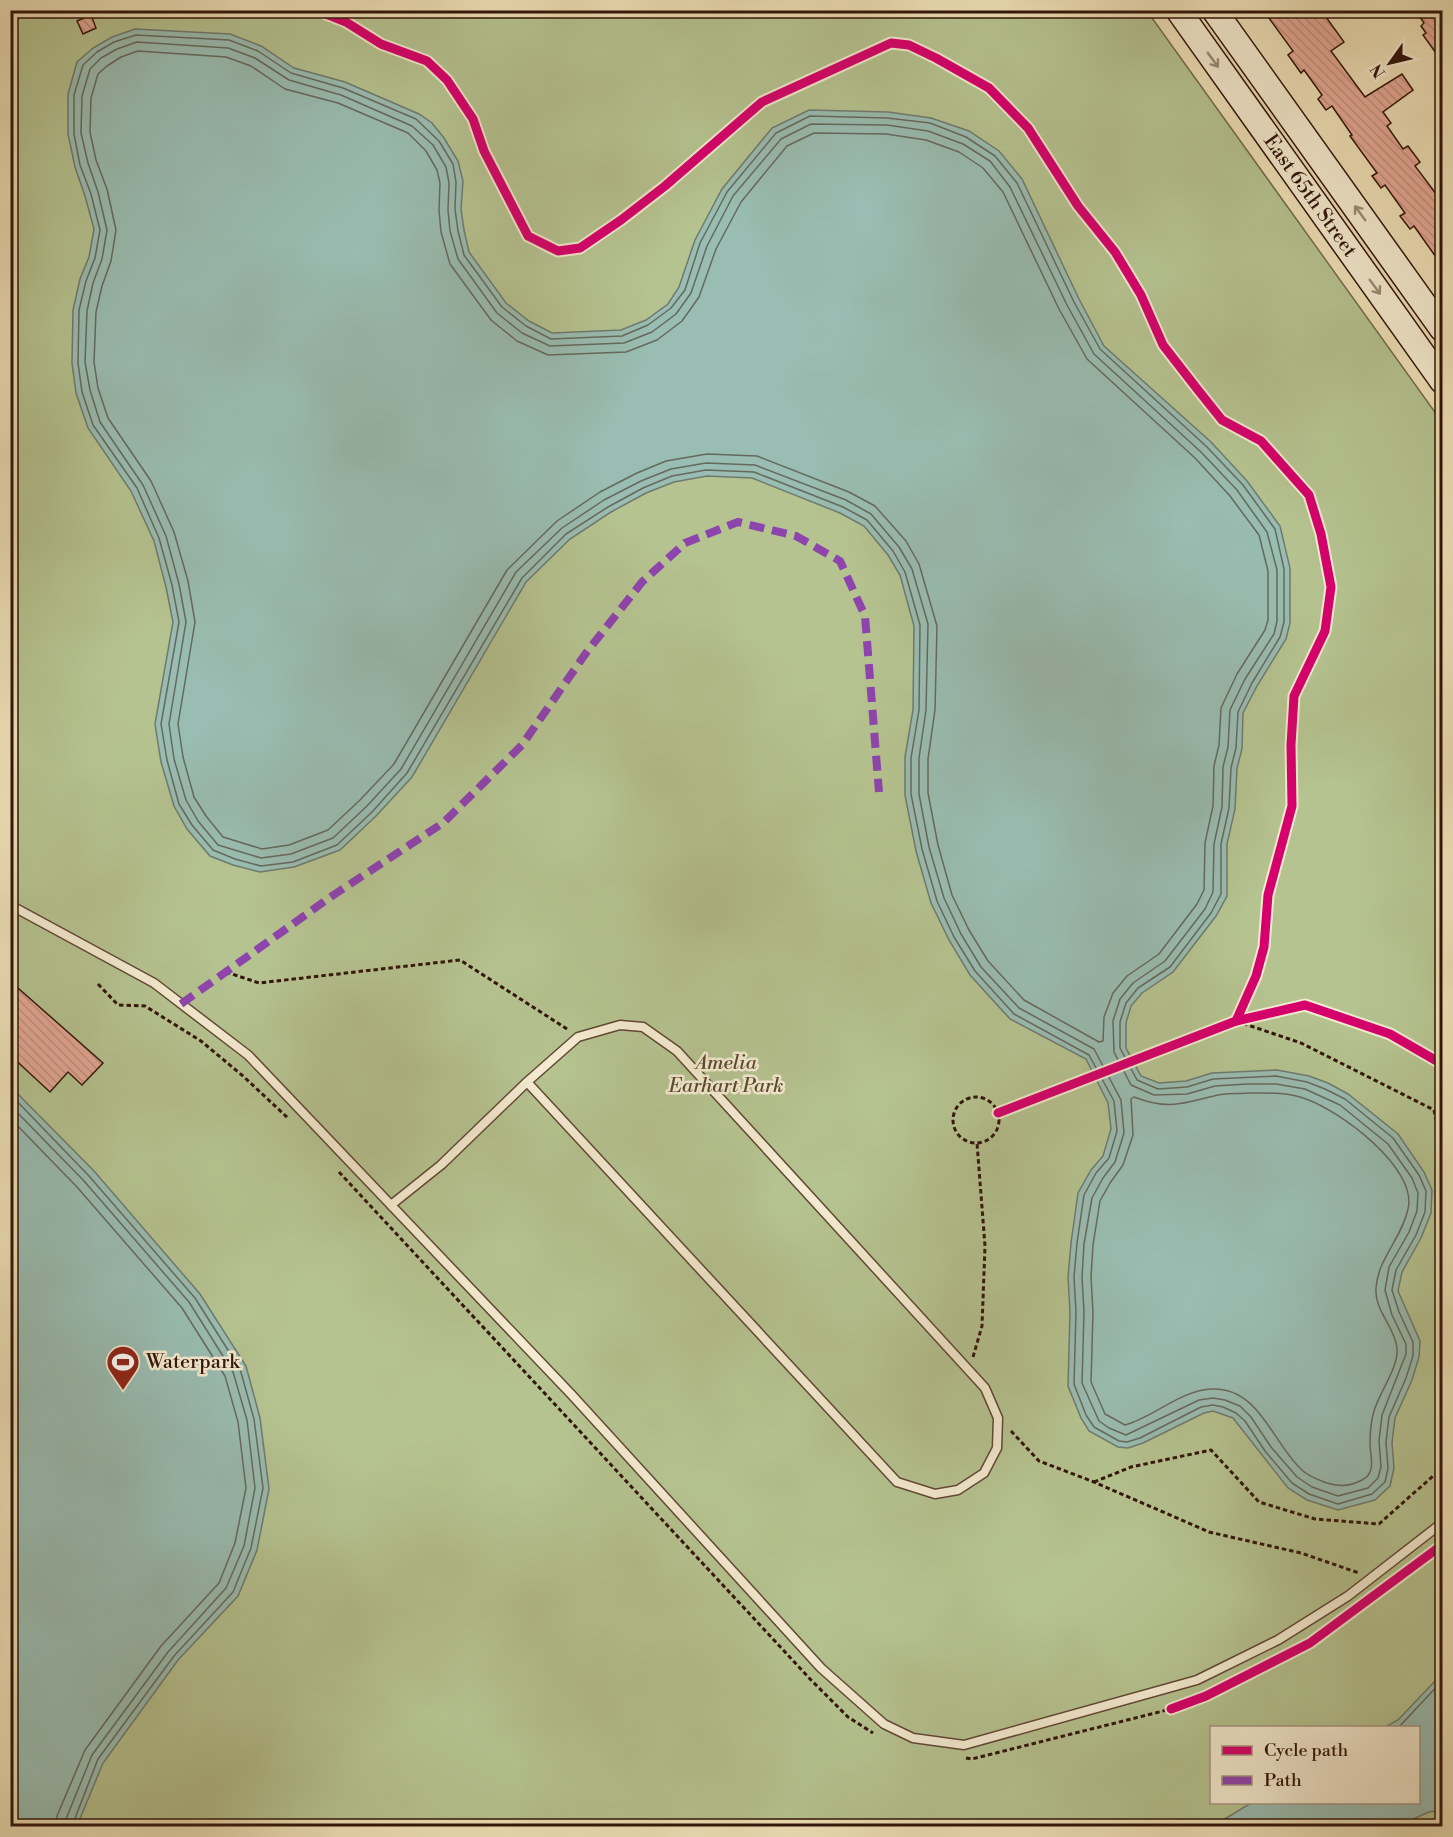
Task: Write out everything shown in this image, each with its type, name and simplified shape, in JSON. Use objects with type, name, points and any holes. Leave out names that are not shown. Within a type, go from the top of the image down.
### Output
[{"type":"main road","name":"East 65th Street","points":[[1178,10],[1443,381]]},
{"type":"main road","name":"East 65th Street","points":[[1214,10],[1443,329]]},
{"type":"lane","points":[[10,905],[154,984],[248,1055],[571,1394],[821,1668],[884,1724],[913,1738],[964,1745],[1197,1680],[1278,1640],[1348,1596],[1443,1523]]},
{"type":"lane","points":[[391,1206],[441,1165],[527,1082],[578,1037],[620,1025],[643,1027],[677,1051],[985,1388],[998,1418],[997,1448],[984,1473],[958,1490],[935,1494],[897,1482],[527,1082]]},
{"type":"path","points":[[226,972],[259,983],[460,960],[578,1037]]},
{"type":"path","points":[[1238,1016],[1301,1043],[1434,1110],[1443,1149]]},
{"type":"path","points":[[1225,1025],[1238,1016],[1259,1016]]},
{"type":"path","points":[[980,1097],[994,1105],[1000,1121],[993,1137],[977,1143],[961,1138],[953,1123],[957,1107],[963,1100],[980,1097]]},
{"type":"path","points":[[998,1113],[1008,1109]]},
{"type":"path","points":[[969,1370],[982,1326],[985,1256],[977,1143]]},
{"type":"path","points":[[1443,1278],[1438,1287],[1443,1294]]},
{"type":"path","points":[[998,1418],[1039,1461],[1094,1482],[1209,1532],[1300,1553],[1372,1578]]},
{"type":"path","points":[[1094,1482],[1131,1467],[1211,1450],[1259,1502],[1315,1519],[1379,1524],[1442,1467],[1443,1455]]},
{"type":"green space","name":"Amelia Earhart Park","points":[[11,11],[1147,11],[1442,422],[1442,1826],[11,1826]]},
{"type":"water","points":[[135,29],[230,34],[261,46],[294,68],[345,82],[419,114],[432,123],[458,161],[463,181],[461,209],[469,252],[506,303],[529,321],[552,333],[621,330],[646,320],[668,304],[679,287],[695,240],[722,189],[772,128],[809,110],[888,112],[931,118],[969,131],[999,151],[1022,179],[1104,346],[1211,442],[1247,481],[1280,526],[1290,568],[1290,623],[1286,639],[1243,713],[1242,749],[1237,768],[1235,809],[1227,844],[1227,896],[1216,916],[1173,972],[1142,993],[1131,1006],[1126,1023],[1126,1048],[1141,1076],[1159,1083],[1186,1081],[1212,1073],[1277,1070],[1309,1076],[1328,1083],[1348,1094],[1398,1134],[1424,1172],[1432,1190],[1431,1213],[1421,1238],[1402,1272],[1398,1291],[1420,1341],[1419,1357],[1412,1380],[1395,1418],[1392,1443],[1394,1468],[1390,1486],[1375,1500],[1338,1510],[1307,1500],[1288,1488],[1233,1418],[1213,1411],[1128,1448],[1118,1447],[1089,1431],[1081,1418],[1068,1386],[1070,1312],[1068,1277],[1078,1193],[1091,1170],[1103,1156],[1111,1129],[1108,1103],[1086,1059],[1010,1019],[970,975],[931,903],[916,851],[905,795],[905,757],[913,710],[914,626],[900,575],[888,555],[864,526],[840,513],[752,478],[707,476],[674,482],[646,493],[611,512],[570,539],[526,582],[412,777],[340,850],[294,867],[260,872],[210,856],[187,829],[174,806],[161,762],[155,724],[173,622],[166,587],[154,541],[131,491],[88,428],[76,393],[72,363],[73,310],[80,279],[89,257],[94,229],[75,167],[68,134],[68,94],[77,62],[93,48],[112,37]]},
{"type":"water","name":"Waterpark","points":[[10,1086],[94,1171],[200,1294],[246,1366],[260,1418],[269,1489],[257,1550],[238,1596],[178,1660],[103,1763],[77,1826],[11,1826]]},
{"type":"water","points":[[1442,1652],[1442,1810],[1429,1812],[1397,1826],[1213,1826],[1249,1804],[1420,1804],[1420,1726],[1387,1726],[1398,1720],[1437,1679]]},
{"type":"building","points":[[1263,10],[1321,10],[1344,42],[1331,51],[1365,97],[1402,74],[1413,90],[1383,112],[1391,123],[1387,126],[1403,149],[1408,146],[1420,162],[1415,166],[1443,203],[1443,267],[1414,226],[1410,229],[1400,216],[1405,213],[1385,185],[1381,188],[1372,176],[1377,173],[1332,106],[1326,110],[1318,99],[1322,95],[1304,70],[1301,73],[1288,55],[1293,51]]},
{"type":"building","points":[[1415,10],[1443,10],[1443,63],[1423,35],[1426,33],[1421,26],[1424,23]]},
{"type":"building","points":[[91,15],[96,28],[83,34],[77,21]]},
{"type":"building","points":[[10,981],[103,1063],[82,1085],[68,1072],[50,1092],[10,1055]]},
{"type":"marked path","points":[[181,1004],[332,896],[443,823],[522,745],[586,653],[642,582],[685,543],[738,522],[796,536],[840,561],[865,616],[879,792]]},
{"type":"cycle path","points":[[316,10],[346,22],[381,44],[427,61],[447,80],[473,119],[484,151],[528,236],[558,251],[580,248],[621,220],[665,186],[762,102],[891,43],[909,45],[989,88],[1028,128],[1078,206],[1115,252],[1141,295],[1163,345],[1222,420],[1261,441],[1309,495],[1321,534],[1331,587],[1325,631],[1294,696],[1291,745],[1292,806],[1268,895],[1264,947],[1256,976],[1236,1021]]},
{"type":"cycle path","points":[[998,1113],[1236,1021],[1305,1005],[1390,1034],[1442,1064]]},
{"type":"cycle path","points":[[1171,1709],[1206,1696],[1310,1643],[1442,1545]]},
{"type":"place","name":"Waterpark","points":[[123,1391]]}]
